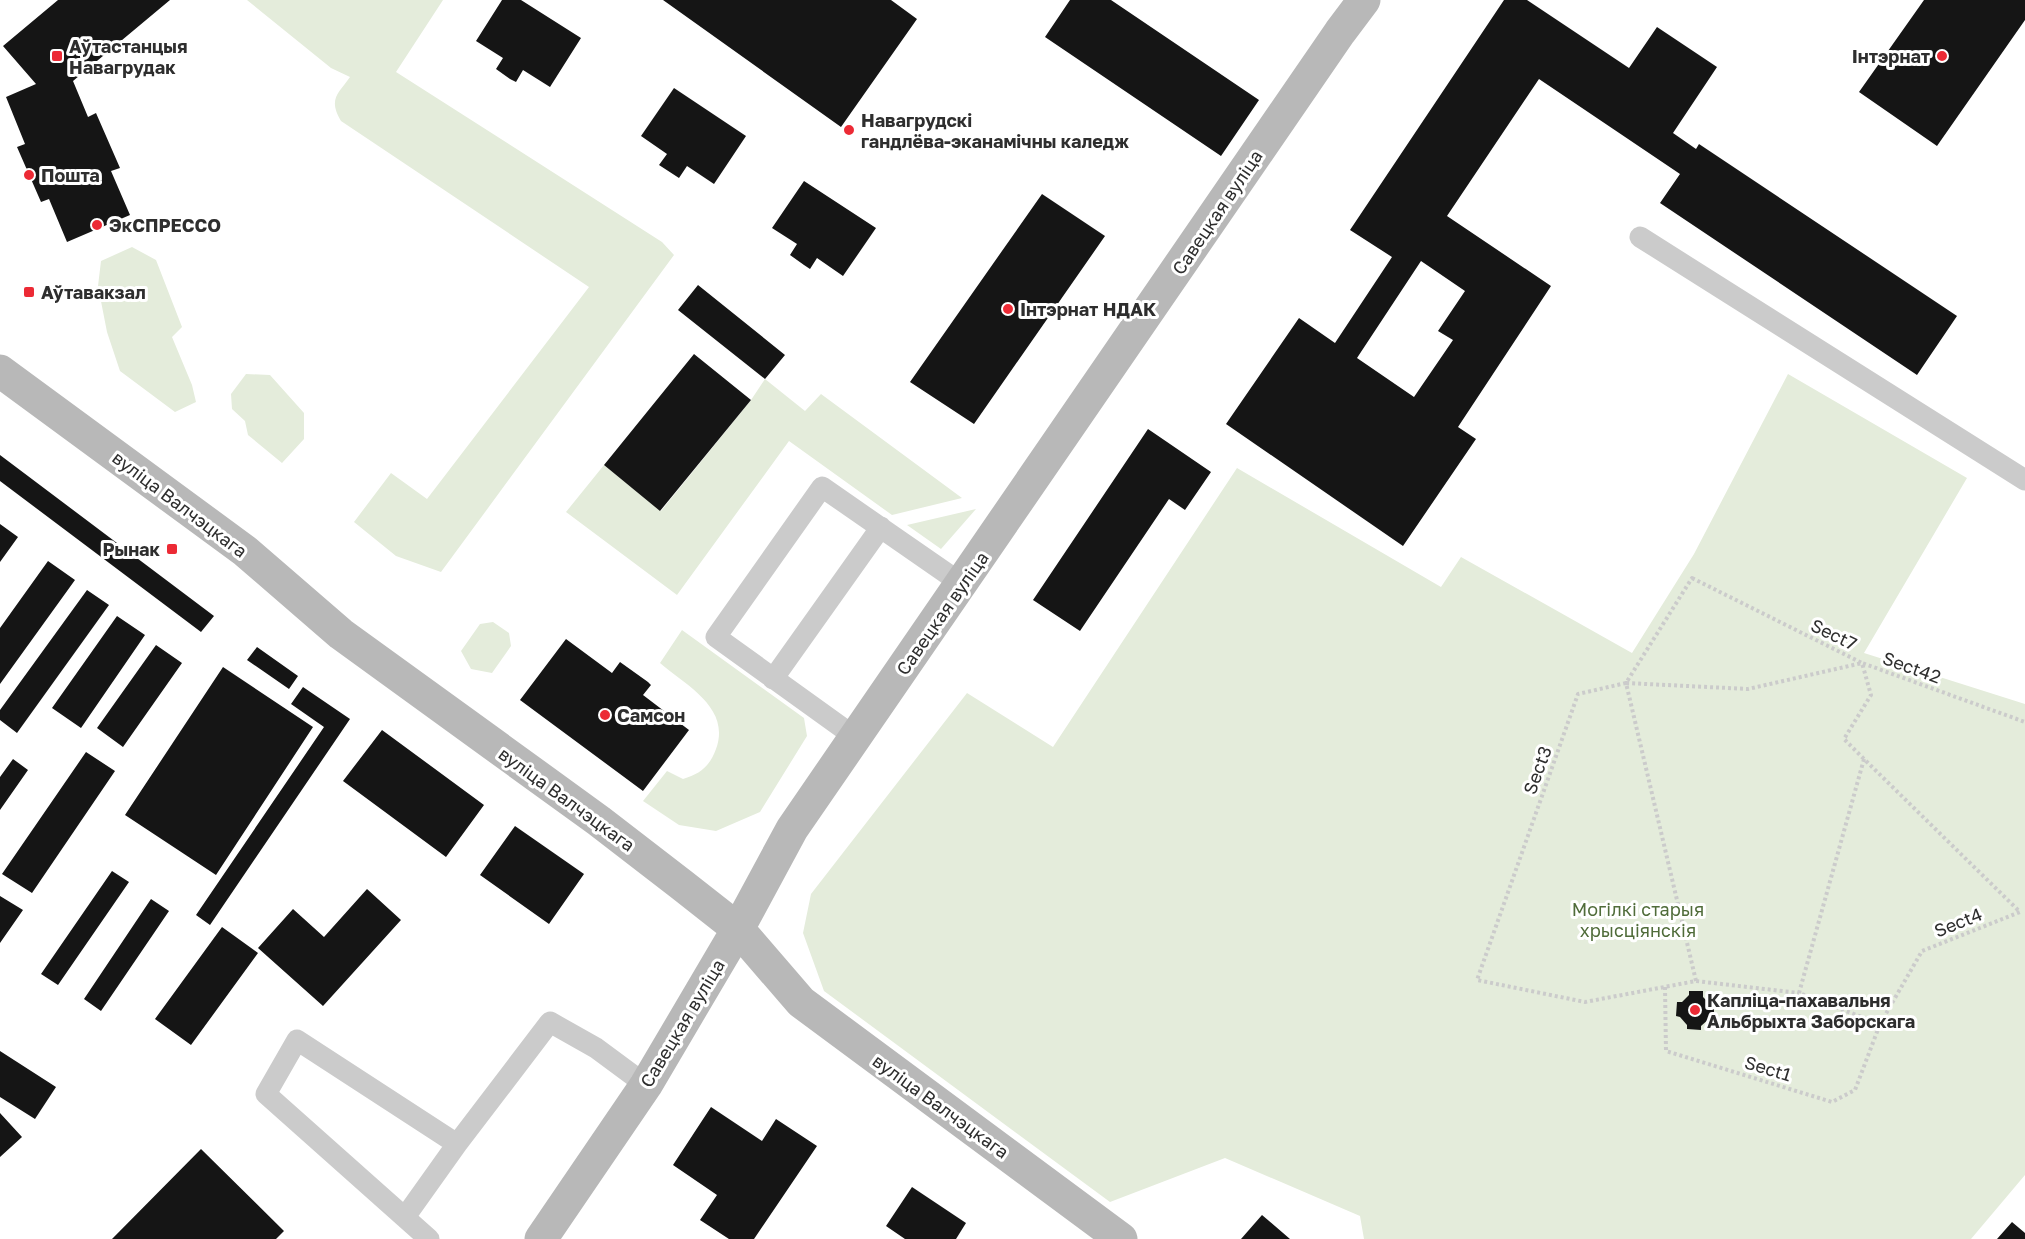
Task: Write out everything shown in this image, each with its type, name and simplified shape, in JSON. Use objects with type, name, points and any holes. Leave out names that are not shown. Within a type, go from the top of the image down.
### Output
[{"type":"street","name":"Савецкая вуліца","points":[[541,1239],[645,1085],[738,929],[792,830],[1364,0]]},
{"type":"street","name":"вуліца Валчэцкага","points":[[0,371],[244,551],[341,634],[599,822],[738,929],[801,1002],[1121,1239]]},
{"type":"lane","points":[[1640,237],[2025,480]]},
{"type":"lane","points":[[855,737],[716,637],[822,487],[962,584]]},
{"type":"lane","points":[[773,679],[881,527]]},
{"type":"lane","points":[[405,1217],[457,1144],[550,1022],[596,1048],[645,1085]]},
{"type":"lane","points":[[429,1239],[266,1094],[297,1040],[457,1144]]},
{"type":"path","name":"Sect7","points":[[1692,578],[1862,663],[1748,689],[1626,683],[1692,578]]},
{"type":"path","name":"Sect42","points":[[1862,663],[2025,722]]},
{"type":"path","name":"Sect42","points":[[1862,663],[1871,695],[1844,739],[1864,759]]},
{"type":"path","points":[[1626,683],[1696,981],[1798,993],[1880,1024]]},
{"type":"path","name":"Sect3","points":[[1626,683],[1578,694],[1477,980],[1585,1002],[1696,981]]},
{"type":"path","points":[[1798,993],[1864,759]]},
{"type":"path","name":"Sect4","points":[[1864,759],[2022,911],[1922,951],[1880,1024]]},
{"type":"path","name":"Sect1","points":[[1665,987],[1666,1051],[1832,1102],[1855,1090],[1880,1024]]},
{"type":"green space","points":[[247,0],[443,0],[396,72],[662,242],[674,255],[441,572],[396,556],[354,522],[391,473],[427,499],[589,287],[341,121],[335,107],[336,97],[350,77],[331,68]]},
{"type":"green space","points":[[132,247],[156,260],[182,327],[172,337],[192,385],[196,402],[175,412],[120,371],[107,332],[98,286],[101,261]]},
{"type":"green space","points":[[246,374],[270,375],[304,413],[304,439],[282,463],[248,435],[245,421],[232,409],[231,394]]},
{"type":"green space","name":"Могілкі старыя хрысціянскія","points":[[1788,374],[1967,478],[1864,653],[2025,704],[2025,1175],[1971,1239],[1364,1239],[1360,1216],[1225,1158],[1110,1202],[824,991],[803,933],[811,894],[967,693],[1053,747],[1237,468],[1441,587],[1461,557],[1632,653],[1694,554]]},
{"type":"green space","points":[[765,379],[805,411],[821,394],[962,498],[892,515],[789,441],[677,595],[566,512],[604,465],[661,511],[751,400]]},
{"type":"green space","points":[[976,509],[941,549],[907,525]]},
{"type":"green space","points":[[493,622],[509,633],[511,646],[492,673],[471,669],[461,651],[480,624]]},
{"type":"green space","points":[[682,630],[804,718],[807,736],[760,812],[716,831],[679,825],[643,801],[667,771],[683,779],[694,775],[707,765],[716,749],[719,734],[712,710],[704,699],[660,663]]},
{"type":"building","points":[[58,0],[170,0],[73,81],[88,117],[96,113],[120,168],[111,171],[130,215],[67,242],[49,199],[41,202],[17,147],[25,144],[6,97],[36,84],[3,46]]},
{"type":"building","points":[[502,0],[521,0],[581,38],[550,87],[523,70],[516,82],[510,79],[496,69],[503,58],[476,41]]},
{"type":"building","points":[[663,0],[891,0],[917,19],[841,127]]},
{"type":"building","points":[[1070,0],[1111,0],[1259,100],[1221,156],[1045,37]]},
{"type":"building","points":[[1504,0],[1527,0],[1629,68],[1657,27],[1717,67],[1673,133],[1696,149],[1699,144],[1957,316],[1917,375],[1660,203],[1680,174],[1539,79],[1447,216],[1551,286],[1458,427],[1476,439],[1403,546],[1226,424],[1299,318],[1335,343],[1392,257],[1350,230]],"holes":[[[1421,261],[1465,291],[1438,331],[1453,340],[1414,397],[1357,358]]]},
{"type":"building","name":"Інтэрнат","points":[[1924,0],[2025,0],[2025,20],[1937,146],[1859,92]]},
{"type":"building","points":[[674,88],[746,136],[714,184],[687,166],[679,178],[659,165],[667,154],[641,136]]},
{"type":"building","points":[[804,181],[876,228],[843,276],[817,258],[810,269],[804,265],[790,255],[797,244],[772,228]]},
{"type":"building","name":"Інтэрнат НДАК","points":[[1042,194],[1105,236],[974,424],[910,382]]},
{"type":"building","points":[[698,285],[785,355],[765,379],[678,310]]},
{"type":"building","points":[[694,354],[751,400],[660,511],[604,465]]},
{"type":"building","points":[[1148,429],[1211,472],[1185,510],[1169,499],[1080,631],[1033,600]]},
{"type":"building","points":[[0,455],[214,616],[201,632],[0,481]]},
{"type":"building","points":[[0,524],[18,537],[0,562]]},
{"type":"building","points":[[48,561],[75,580],[0,684],[0,628]]},
{"type":"building","points":[[87,590],[109,605],[17,733],[0,720],[0,710]]},
{"type":"building","points":[[117,616],[145,635],[81,728],[52,708]]},
{"type":"building","name":"Самсон","points":[[566,639],[612,673],[620,662],[648,682],[651,685],[643,695],[689,730],[643,791],[520,700]]},
{"type":"building","points":[[156,645],[182,663],[123,747],[97,728]]},
{"type":"building","points":[[257,647],[298,676],[289,689],[247,660]]},
{"type":"building","points":[[223,667],[313,727],[216,875],[125,815]]},
{"type":"building","points":[[303,687],[350,719],[210,925],[196,915],[324,727],[291,704]]},
{"type":"building","points":[[382,730],[484,805],[446,857],[343,781]]},
{"type":"building","points":[[86,752],[115,771],[32,893],[2,874]]},
{"type":"building","points":[[13,759],[28,770],[0,810],[0,777]]},
{"type":"building","points":[[515,826],[584,874],[549,924],[480,875]]},
{"type":"building","points":[[112,871],[129,882],[58,985],[41,974]]},
{"type":"building","points":[[367,889],[401,920],[323,1006],[258,948],[293,909],[324,937]]},
{"type":"building","points":[[0,896],[23,910],[0,943]]},
{"type":"building","points":[[151,899],[169,911],[101,1011],[84,999]]},
{"type":"building","points":[[222,927],[258,953],[191,1045],[155,1019]]},
{"type":"building","name":"Капліца-пахавальня Альбрыхта Заборскага","points":[[1689,991],[1703,991],[1703,997],[1709,1003],[1714,1003],[1714,1018],[1710,1018],[1701,1026],[1701,1030],[1687,1029],[1687,1025],[1676,1016],[1677,1002],[1682,1002],[1689,995]]},
{"type":"building","points":[[0,1051],[56,1087],[35,1119],[0,1097]]},
{"type":"building","points":[[711,1107],[762,1141],[776,1119],[817,1146],[754,1239],[729,1239],[700,1220],[717,1195],[673,1165]]},
{"type":"building","points":[[0,1113],[22,1137],[0,1157]]},
{"type":"building","points":[[201,1149],[284,1231],[276,1239],[112,1239]]},
{"type":"building","points":[[912,1187],[966,1223],[956,1239],[905,1239],[886,1226]]},
{"type":"building","points":[[1262,1215],[1290,1239],[1241,1239]]},
{"type":"building","points":[[2012,1222],[2025,1233],[2025,1239],[1997,1239]]},
{"type":"place","name":"Аўтастанцыя Навагрудак","points":[[57,56]]},
{"type":"place","name":"Інтэрнат","points":[[1942,56]]},
{"type":"place","name":"Навагрудскі гандлёва-эканамічны каледж","points":[[849,130]]},
{"type":"place","name":"Пошта","points":[[29,175]]},
{"type":"place","name":"ЭкСПРЕССО","points":[[97,225]]},
{"type":"place","name":"Аўтавакзал","points":[[29,292]]},
{"type":"place","name":"Інтэрнат НДАК","points":[[1008,309]]},
{"type":"place","name":"Рынак","points":[[172,549]]},
{"type":"place","name":"Самсон","points":[[605,715]]},
{"type":"place","name":"Капліца-пахавальня Альбрыхта Заборскага","points":[[1695,1010]]}]
